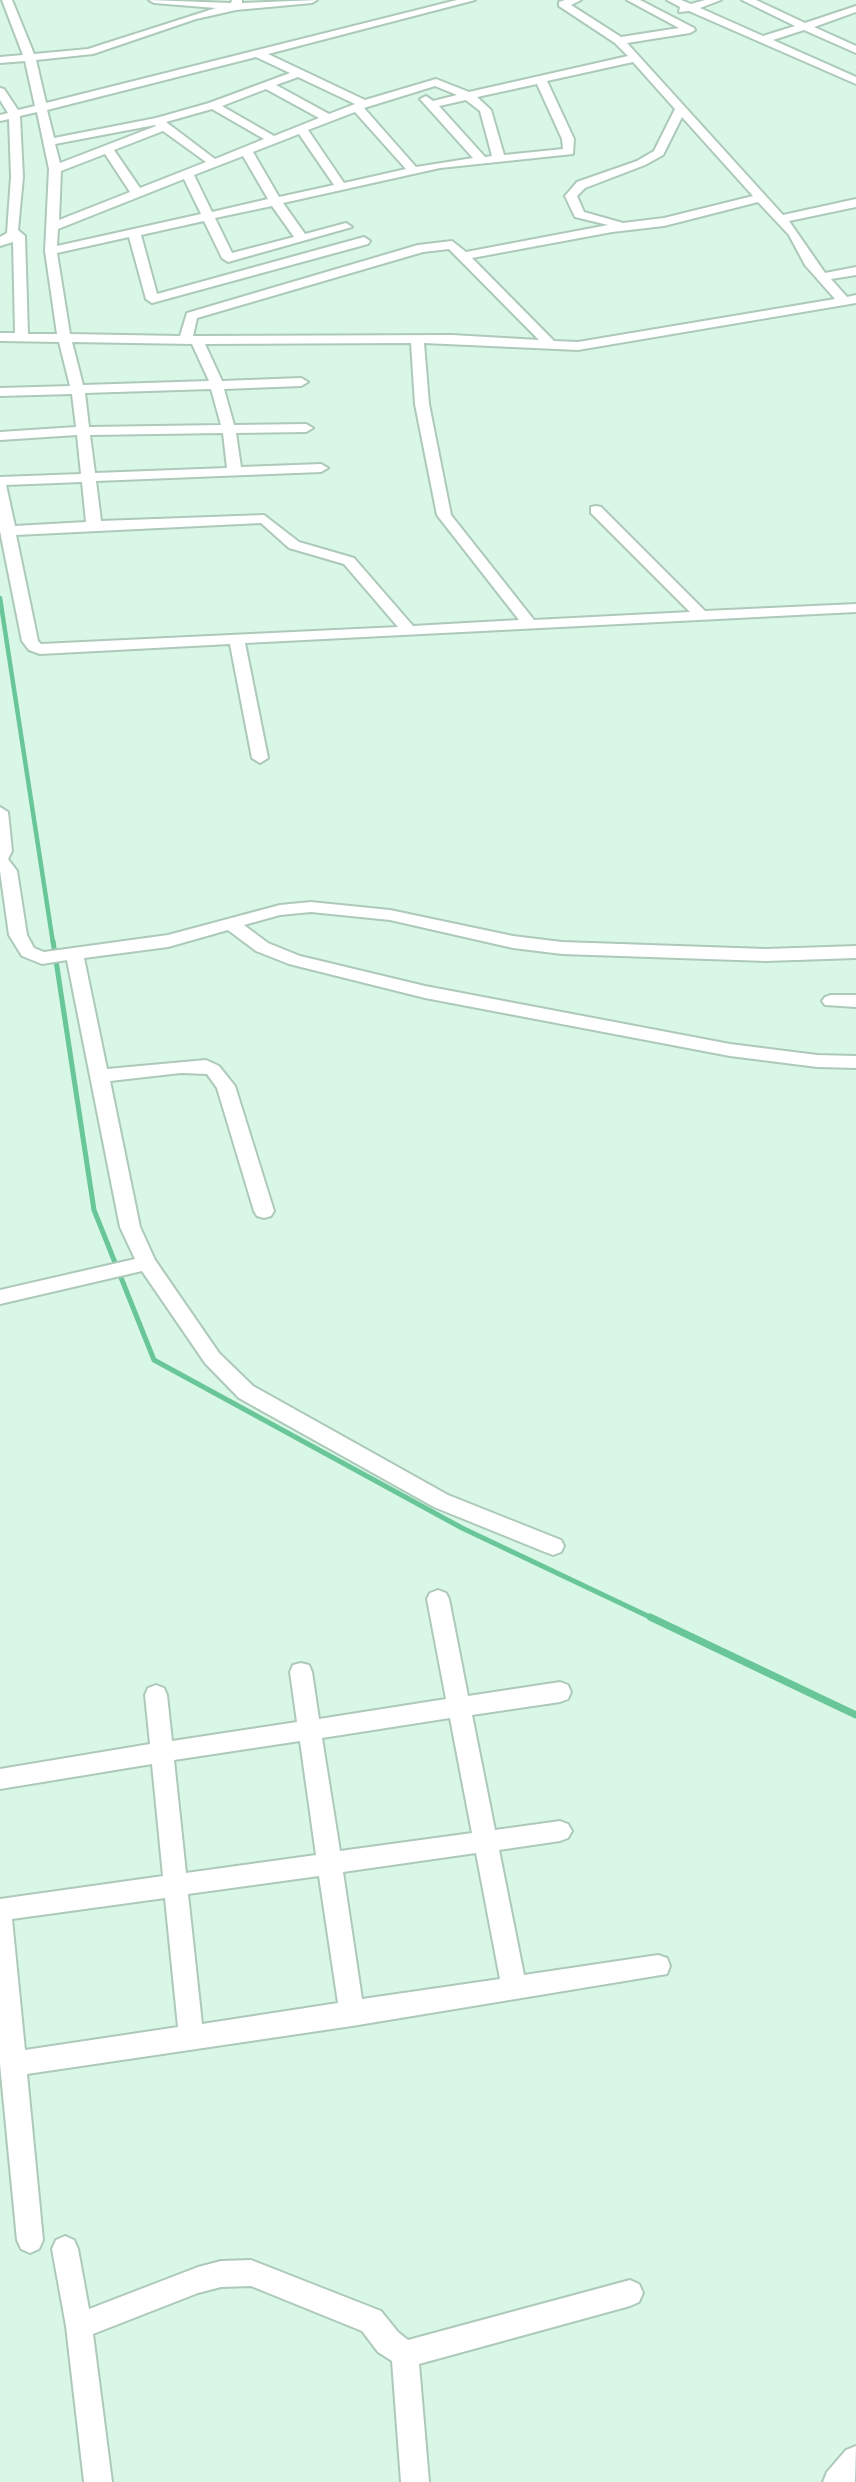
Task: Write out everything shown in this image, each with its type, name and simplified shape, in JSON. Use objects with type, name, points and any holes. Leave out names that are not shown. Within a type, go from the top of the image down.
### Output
[{"type":"street","points":[[7,0],[30,58],[55,169],[51,251],[64,338],[78,390],[94,526]]},
{"type":"street","points":[[154,0],[237,3],[312,0]]},
{"type":"street","points":[[0,117],[470,0]]},
{"type":"street","points":[[576,0],[563,4],[618,41],[635,58],[794,234],[809,262],[822,277],[852,300]]},
{"type":"street","points":[[618,41],[690,30],[632,0]]},
{"type":"street","points":[[672,0],[856,81]]},
{"type":"street","points":[[666,16],[716,0]]},
{"type":"street","points":[[747,0],[856,50]]},
{"type":"street","points":[[839,0],[856,8]]},
{"type":"street","points":[[0,60],[89,52],[237,3]]},
{"type":"street","points":[[763,40],[856,8]]},
{"type":"street","points":[[257,53],[361,105],[414,171]]},
{"type":"street","points":[[433,104],[635,58]]},
{"type":"street","points":[[55,169],[108,150],[161,124],[299,73]]},
{"type":"street","points":[[51,251],[414,171],[569,152],[568,139],[540,79]]},
{"type":"street","points":[[54,226],[361,105],[436,82],[470,97],[485,110],[499,159]]},
{"type":"street","points":[[267,85],[328,118]]},
{"type":"street","points":[[412,89],[433,104],[482,161]]},
{"type":"street","points":[[0,91],[14,113],[17,177],[12,231],[19,236]]},
{"type":"street","points":[[213,105],[273,140]]},
{"type":"street","points":[[636,225],[597,220],[579,214],[571,196],[581,185],[641,163],[659,152],[681,108]]},
{"type":"street","points":[[49,142],[161,124],[214,163]]},
{"type":"street","points":[[302,129],[341,187]]},
{"type":"street","points":[[108,150],[137,194]]},
{"type":"street","points":[[246,150],[275,201],[302,239]]},
{"type":"street","points":[[188,175],[228,258],[346,227]]},
{"type":"street","points":[[464,256],[664,222],[762,197]]},
{"type":"street","points":[[781,219],[856,204]]},
{"type":"street","points":[[834,208],[856,220]]},
{"type":"street","points":[[134,232],[152,299],[364,241]]},
{"type":"street","points":[[0,239],[19,236]]},
{"type":"street","points":[[19,236],[22,337]]},
{"type":"street","points":[[235,472],[229,430],[216,383],[191,340],[191,316],[422,248],[452,245],[550,344]]},
{"type":"street","points":[[822,277],[856,271]]},
{"type":"street","points":[[0,337],[417,339],[578,346],[852,300]]},
{"type":"street","points":[[417,339],[422,404],[444,515],[530,625]]},
{"type":"street","points":[[0,392],[301,382]]},
{"type":"street","points":[[0,436],[82,431],[306,428]]},
{"type":"street","points":[[0,481],[321,468]]},
{"type":"street","points":[[0,487],[7,531],[34,647],[59,649],[856,608]]},
{"type":"street","points":[[596,510],[702,616]]},
{"type":"street","points":[[7,531],[264,519],[294,545],[349,561],[410,631]]},
{"type":"street","points":[[237,640],[260,758]]},
{"type":"street","points":[[0,812],[4,851],[0,859],[9,871],[18,935],[31,955],[62,956],[168,941],[280,910],[334,908],[390,915],[493,938],[550,947],[766,956],[856,952]]},
{"type":"street","points":[[230,923],[262,947],[285,956],[425,992],[730,1050],[817,1061],[856,1062]]},
{"type":"street","points":[[62,956],[99,1076],[130,1227],[147,1263],[212,1358],[246,1392],[441,1501],[553,1546]]},
{"type":"street","points":[[831,1001],[856,1001]]},
{"type":"street","points":[[99,1076],[181,1067],[206,1066],[214,1070],[226,1086],[264,1210]]},
{"type":"street","points":[[0,1297],[147,1263]]},
{"type":"street","points":[[438,1600],[514,1987]]},
{"type":"street","points":[[301,1671],[352,2014]]},
{"type":"street","points":[[0,1779],[560,1692]]},
{"type":"street","points":[[156,1695],[191,2038]]},
{"type":"street","points":[[0,1910],[560,1831]]},
{"type":"street","points":[[0,1918],[10,2081],[30,2240]]},
{"type":"street","points":[[352,2014],[351,2011],[658,1966]]},
{"type":"street","points":[[10,2081],[191,2038],[352,2014]]},
{"type":"street","points":[[65,2249],[79,2326],[98,2482]]},
{"type":"street","points":[[79,2326],[198,2280],[220,2274],[251,2273],[371,2320],[388,2342],[405,2354]]},
{"type":"street","points":[[405,2354],[630,2293]]},
{"type":"street","points":[[405,2354],[415,2482]]},
{"type":"street","points":[[837,2482],[856,2460]]},
{"type":"waterway","points":[[0,598],[53,943]]},
{"type":"waterway","points":[[53,941],[94,1210],[154,1360],[462,1528],[654,1619]]},
{"type":"waterway","points":[[650,1617],[856,1715]]}]
